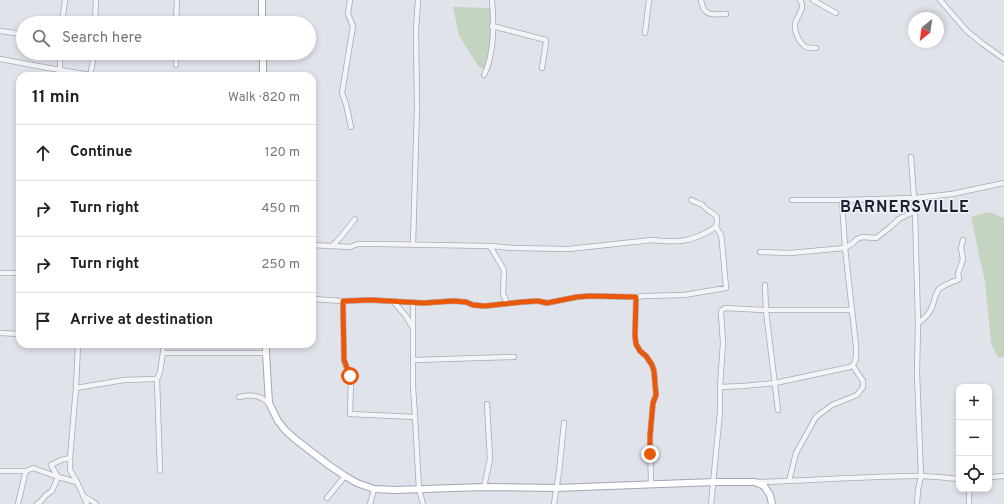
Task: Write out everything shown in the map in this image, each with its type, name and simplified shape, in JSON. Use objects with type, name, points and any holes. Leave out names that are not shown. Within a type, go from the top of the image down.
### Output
[{"type":"main road","points":[[262,0],[262,16]]},
{"type":"main road","points":[[263,60],[263,72]]},
{"type":"main road","points":[[266,348],[270,403],[278,421],[285,430],[314,454],[345,476],[374,490],[484,487],[556,488],[714,482],[754,482],[764,486],[770,495],[772,504]]},
{"type":"street","points":[[63,16],[65,0]]},
{"type":"street","points":[[95,16],[96,0]]},
{"type":"street","points":[[176,16],[177,0]]},
{"type":"street","points":[[350,0],[348,14],[353,26],[342,93],[351,127]]},
{"type":"street","points":[[413,244],[417,108],[416,30],[418,0]]},
{"type":"street","points":[[484,75],[488,67],[490,56],[492,0]]},
{"type":"street","points":[[645,32],[649,0]]},
{"type":"street","points":[[701,0],[702,6],[708,13],[713,15],[726,14]]},
{"type":"street","points":[[800,0],[802,7],[795,26],[798,37],[806,47],[816,48]]},
{"type":"street","points":[[813,0],[836,13]]},
{"type":"street","points":[[940,0],[967,31],[1004,59]]},
{"type":"street","points":[[492,26],[546,40],[542,68]]},
{"type":"street","points":[[0,30],[16,33]]},
{"type":"street","points":[[0,59],[70,72]]},
{"type":"street","points":[[60,60],[60,70]]},
{"type":"street","points":[[91,72],[93,60]]},
{"type":"street","points":[[176,60],[176,65]]},
{"type":"street","points":[[911,157],[915,198],[918,323],[917,374],[921,476],[917,504]]},
{"type":"street","points":[[792,200],[915,198],[952,194],[1004,184]]},
{"type":"street","points":[[316,299],[393,301],[413,303],[453,301],[485,306],[508,302],[538,301],[547,303],[590,296],[636,297],[684,295],[726,288],[722,242],[721,235],[716,227],[716,216],[713,212],[691,200]]},
{"type":"street","points":[[789,481],[796,453],[816,417],[832,405],[857,395],[863,387],[863,381],[853,366],[856,350],[845,248],[842,200]]},
{"type":"street","points":[[760,252],[790,253],[845,248],[856,239],[862,237],[876,238],[888,230],[899,219],[915,211]]},
{"type":"street","points":[[332,246],[355,219]]},
{"type":"street","points":[[316,245],[350,247],[358,244],[413,244],[569,249],[652,240],[666,242],[682,241],[696,238],[716,227]]},
{"type":"street","points":[[918,323],[925,319],[928,315],[938,290],[950,282],[959,279],[958,274],[963,259],[961,248],[963,240]]},
{"type":"street","points":[[490,246],[504,270],[503,294],[508,302]]},
{"type":"street","points":[[0,273],[16,273]]},
{"type":"street","points":[[765,285],[766,310],[778,410]]},
{"type":"street","points":[[636,297],[636,344],[652,365],[656,395],[653,403],[650,436],[651,484]]},
{"type":"street","points":[[343,301],[344,360],[351,380],[350,414],[415,417]]},
{"type":"street","points":[[393,301],[406,316],[413,328]]},
{"type":"street","points":[[413,303],[413,387],[419,489],[423,504]]},
{"type":"street","points":[[711,504],[720,412],[723,343],[722,310],[725,308],[766,310],[852,310]]},
{"type":"street","points":[[0,333],[16,334]]},
{"type":"street","points":[[78,348],[70,470],[87,504]]},
{"type":"street","points":[[160,471],[157,379],[160,372],[163,348]]},
{"type":"street","points":[[163,353],[266,353]]},
{"type":"street","points":[[414,360],[514,357]]},
{"type":"street","points":[[720,387],[775,383],[850,368],[853,366]]},
{"type":"street","points":[[76,388],[124,380],[157,379]]},
{"type":"street","points":[[239,397],[250,395],[270,403]]},
{"type":"street","points":[[484,487],[490,459],[488,404]]},
{"type":"street","points":[[554,504],[564,423]]},
{"type":"street","points":[[58,477],[51,466],[61,460],[70,458]]},
{"type":"street","points":[[0,471],[26,471],[32,468],[77,482]]},
{"type":"street","points":[[18,504],[26,471]]},
{"type":"street","points":[[327,498],[345,476]]},
{"type":"street","points":[[754,482],[921,476],[956,479]]},
{"type":"street","points":[[992,477],[1004,476]]},
{"type":"street","points":[[37,504],[52,491],[58,477]]},
{"type":"street","points":[[370,504],[374,490]]},
{"type":"street","points":[[969,492],[969,504]]},
{"type":"street","points":[[84,497],[92,500],[96,504]]},
{"type":"green space","points":[[453,7],[493,8],[490,70],[479,67],[459,36]]},
{"type":"green space","points":[[989,212],[1004,218],[1004,356],[998,358],[991,343],[985,282],[971,217]]},
{"type":"district","name":"BARNERSVILLE","points":[[905,206]]},
{"type":"route","points":[[350,376],[344,360],[343,351],[343,301],[371,300],[413,303],[453,301],[485,306],[508,302],[538,301],[547,303],[590,296],[636,297],[636,344],[640,351],[646,356],[654,371],[656,395],[653,403],[650,454]]}]
